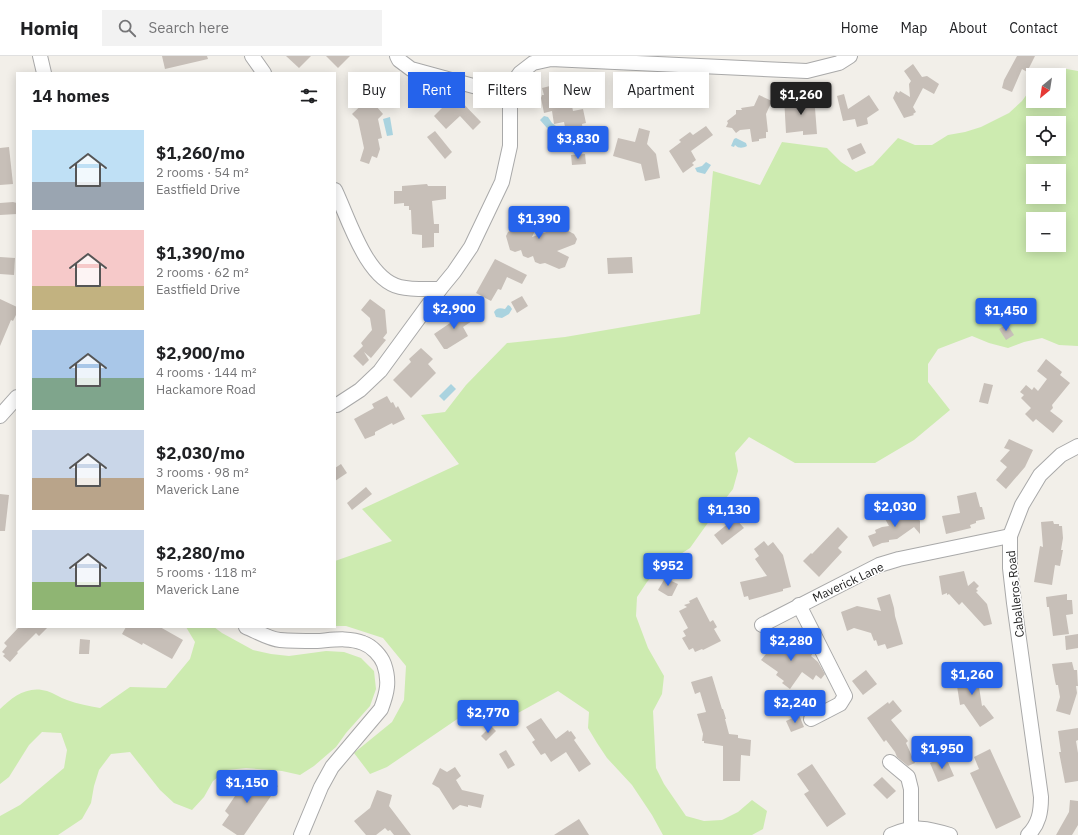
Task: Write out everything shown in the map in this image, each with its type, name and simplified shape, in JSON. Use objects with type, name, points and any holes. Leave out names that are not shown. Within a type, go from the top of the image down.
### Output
[{"type":"street","points":[[40,56],[44,72]]},
{"type":"street","points":[[252,56],[263,72]]},
{"type":"street","points":[[397,56],[399,60],[410,69],[473,86]]},
{"type":"street","points":[[521,72],[533,63],[550,59],[807,71],[839,63],[850,56]]},
{"type":"street","points":[[337,405],[360,390],[380,371],[454,272],[471,246],[502,182],[510,146],[510,108]]},
{"type":"street","points":[[336,192],[364,255],[377,273],[387,282],[399,287],[440,289]]},
{"type":"street","points":[[0,416],[16,398]]},
{"type":"street","name":"Caballeros Road","points":[[1028,835],[1034,829],[1039,818],[1041,797],[1014,603],[1010,568],[1010,536],[1022,505],[1040,475],[1061,456],[1078,446]]},
{"type":"street","name":"Maverick Lane","points":[[762,625],[879,565],[1010,536]]},
{"type":"street","points":[[800,605],[845,696],[840,704],[811,719]]},
{"type":"street","points":[[248,628],[278,640],[346,640],[363,643],[375,651],[383,661],[387,672],[388,685],[381,709],[332,767],[321,787],[300,835]]},
{"type":"street","points":[[890,762],[908,777],[911,789],[911,828]]},
{"type":"street","points":[[891,835],[911,828],[950,835]]},
{"type":"green space","points":[[1066,69],[1078,71],[1078,346],[1059,345],[1042,338],[1024,342],[1008,348],[989,343],[972,336],[938,349],[928,364],[928,382],[950,410],[914,440],[875,463],[795,463],[749,437],[735,453],[738,471],[733,489],[690,548],[659,568],[637,597],[636,616],[648,648],[664,676],[662,694],[653,711],[656,768],[664,784],[686,816],[704,821],[722,820],[738,812],[752,800],[767,811],[763,829],[752,835],[663,835],[632,785],[607,758],[597,743],[588,728],[589,712],[558,691],[500,723],[472,709],[387,767],[370,774],[354,753],[392,722],[404,700],[406,666],[383,638],[346,626],[336,626],[336,561],[392,541],[362,509],[459,464],[421,415],[445,412],[466,385],[507,343],[565,337],[700,314],[713,171],[760,185],[782,142],[827,148],[841,162],[856,172],[873,165],[898,138],[915,145],[932,145],[948,135],[981,127],[1009,113],[1026,96],[1026,108],[1066,108]]},
{"type":"green space","points":[[187,628],[215,628],[253,650],[271,654],[289,656],[326,651],[344,652],[361,658],[374,671],[376,689],[370,706],[346,733],[336,747],[314,766],[300,775],[282,771],[246,768],[227,770],[213,781],[204,797],[192,810],[174,803],[160,790],[130,752],[111,754],[99,770],[91,803],[82,819],[58,835],[0,835],[0,816],[20,805],[64,768],[67,750],[61,733],[42,732],[29,745],[9,777],[0,784],[0,709],[15,696],[33,690],[47,691],[64,699],[100,708],[130,687],[166,688],[190,659],[195,642]]},
{"type":"water","points":[[544,116],[548,117],[556,126],[553,130],[547,128],[540,120]]},
{"type":"water","points":[[390,117],[393,135],[387,136],[383,119]]},
{"type":"water","points":[[736,138],[746,143],[747,146],[741,148],[735,145],[734,147],[731,146]]},
{"type":"water","points":[[706,162],[711,165],[705,174],[697,172],[695,168],[702,166]]},
{"type":"water","points":[[508,305],[512,309],[509,314],[502,318],[496,317],[494,312],[496,309],[505,309]]},
{"type":"water","points":[[451,384],[456,389],[444,401],[439,396]]},
{"type":"building","points":[[162,56],[207,56],[208,59],[165,69]]},
{"type":"building","points":[[286,56],[311,56],[299,68]]},
{"type":"building","points":[[326,56],[350,56],[338,68]]},
{"type":"building","points":[[1017,56],[1035,56],[1029,68],[1026,68],[1026,71],[1022,69],[1012,92],[1002,88],[1004,80]]},
{"type":"building","points":[[913,64],[922,77],[927,76],[939,84],[934,94],[923,88],[913,107],[916,112],[913,114],[914,115],[904,118],[893,98],[896,91],[899,93],[900,91],[910,97],[909,84],[911,81],[904,71]]},
{"type":"building","points":[[549,86],[549,108],[572,108],[573,111],[583,109],[586,123],[582,124],[583,131],[577,132],[578,135],[567,137],[564,122],[554,124],[552,111],[544,113],[541,98],[542,95],[544,95],[542,88]]},
{"type":"building","points":[[844,94],[848,109],[869,95],[879,110],[867,118],[868,124],[857,127],[855,119],[843,121],[837,96]]},
{"type":"building","points":[[759,95],[772,101],[766,114],[768,132],[766,132],[766,138],[752,142],[750,129],[740,130],[736,133],[732,128],[726,127],[728,123],[727,121],[736,114],[736,110],[742,110],[741,108],[754,106]]},
{"type":"building","points":[[815,95],[821,105],[815,108],[817,134],[803,135],[803,131],[786,133],[784,97],[793,97],[794,106]]},
{"type":"building","points":[[465,105],[481,122],[473,130],[460,116],[446,129],[434,116],[442,108],[465,108]]},
{"type":"building","points":[[358,108],[378,108],[383,114],[378,119],[382,138],[378,139],[380,149],[377,158],[372,156],[369,164],[360,161],[364,148],[358,120],[352,114]]},
{"type":"building","points":[[706,126],[713,135],[691,151],[696,160],[692,163],[694,165],[683,173],[669,151],[681,142],[679,140],[690,132],[693,135]]},
{"type":"building","points":[[639,128],[650,131],[647,144],[656,154],[660,178],[645,181],[641,164],[613,156],[618,138],[635,142]]},
{"type":"building","points":[[435,131],[452,152],[445,159],[427,137]]},
{"type":"building","points":[[861,143],[866,153],[852,160],[847,149]]},
{"type":"building","points":[[9,147],[13,184],[0,185],[0,148]]},
{"type":"building","points":[[585,154],[586,164],[572,165],[571,155]]},
{"type":"building","points":[[427,184],[428,186],[446,186],[446,199],[432,201],[434,224],[439,224],[439,233],[434,233],[434,247],[422,248],[422,235],[412,234],[411,210],[409,210],[409,206],[404,206],[404,203],[394,204],[394,191],[402,191],[402,186]]},
{"type":"building","points":[[0,203],[16,203],[16,214],[0,215]]},
{"type":"building","points":[[522,206],[539,214],[540,220],[532,237],[559,226],[574,234],[577,239],[575,244],[557,251],[569,257],[565,267],[559,269],[545,263],[540,264],[535,262],[533,256],[528,258],[523,256],[521,250],[515,252],[510,250],[506,236]]},
{"type":"building","points":[[0,257],[15,258],[14,275],[0,274]]},
{"type":"building","points":[[632,257],[633,273],[608,274],[607,258]]},
{"type":"building","points":[[495,259],[527,275],[522,284],[507,277],[501,290],[498,289],[491,301],[476,293]]},
{"type":"building","points":[[522,296],[528,306],[517,313],[511,302]]},
{"type":"building","points":[[0,299],[16,307],[16,315],[13,321],[11,320],[0,346]]},
{"type":"building","points":[[370,299],[385,310],[387,333],[383,338],[386,340],[371,358],[364,352],[369,360],[363,366],[353,356],[363,346],[361,343],[372,330],[370,318],[361,310]]},
{"type":"building","points":[[463,307],[472,321],[463,327],[468,336],[447,349],[444,349],[434,334],[456,319],[453,314]]},
{"type":"building","points":[[1007,324],[1014,335],[1006,340],[999,329]]},
{"type":"building","points":[[421,348],[433,359],[428,364],[436,373],[411,398],[393,380],[411,362],[409,359]]},
{"type":"building","points":[[1046,359],[1062,372],[1060,375],[1070,383],[1052,405],[1053,408],[1050,411],[1063,421],[1053,433],[1036,419],[1033,422],[1025,414],[1031,408],[1021,398],[1024,395],[1020,392],[1026,385],[1032,390],[1034,387],[1038,391],[1047,379],[1037,371]]},
{"type":"building","points":[[984,383],[993,385],[988,404],[979,402]]},
{"type":"building","points":[[387,396],[396,408],[398,406],[405,419],[393,425],[392,423],[375,432],[375,435],[365,439],[354,419],[374,408],[372,404]]},
{"type":"building","points":[[1009,439],[1033,450],[1025,467],[1006,489],[996,480],[1007,467],[1000,461],[1010,450],[1004,448]]},
{"type":"building","points":[[341,464],[347,473],[336,480],[336,467]]},
{"type":"building","points":[[366,487],[372,494],[352,510],[347,503]]},
{"type":"building","points":[[976,492],[985,519],[976,521],[976,523],[970,525],[971,528],[946,534],[942,516],[960,513],[957,496]]},
{"type":"building","points":[[0,494],[9,495],[5,531],[0,531]]},
{"type":"building","points":[[895,510],[899,518],[912,510],[920,521],[920,534],[914,527],[897,539],[889,540],[889,542],[873,547],[868,536],[876,533],[875,530],[889,526],[884,517]]},
{"type":"building","points":[[735,518],[744,528],[722,545],[714,535]]},
{"type":"building","points":[[1053,521],[1054,524],[1059,524],[1059,526],[1062,526],[1063,538],[1061,550],[1063,550],[1060,566],[1055,565],[1052,585],[1034,582],[1040,546],[1043,547],[1041,522]]},
{"type":"building","points":[[838,527],[848,537],[838,548],[842,552],[819,577],[803,561],[811,553],[812,554]]},
{"type":"building","points":[[764,541],[768,546],[773,542],[783,555],[791,587],[783,589],[783,591],[749,600],[748,596],[744,597],[740,582],[767,576],[755,559],[759,556],[754,549]]},
{"type":"building","points":[[964,571],[968,586],[974,581],[979,586],[976,589],[978,591],[976,592],[987,604],[992,624],[984,626],[962,602],[959,605],[949,594],[947,595],[947,593],[942,595],[939,576]]},
{"type":"building","points":[[665,578],[678,584],[672,596],[668,596],[658,590]]},
{"type":"building","points":[[890,594],[903,644],[887,649],[885,644],[878,646],[871,633],[854,628],[847,631],[841,612],[857,606],[881,611],[877,598]]},
{"type":"building","points":[[1067,594],[1067,600],[1072,600],[1073,614],[1066,615],[1069,634],[1053,636],[1046,597]]},
{"type":"building","points":[[697,597],[710,622],[713,620],[717,627],[714,629],[721,641],[703,650],[702,649],[695,652],[693,648],[689,650],[682,638],[686,636],[683,631],[688,628],[679,611],[687,607],[684,605],[690,603],[689,601]]},
{"type":"building","points":[[18,628],[47,628],[39,636],[36,633],[17,652],[18,653],[10,662],[3,656],[5,654],[2,652],[7,646],[4,643]]},
{"type":"building","points":[[125,628],[162,628],[183,640],[172,659],[143,643],[142,645],[122,634]]},
{"type":"building","points":[[1078,634],[1078,648],[1066,650],[1065,636]]},
{"type":"building","points":[[778,636],[798,650],[802,644],[804,646],[805,644],[811,648],[813,653],[811,656],[818,662],[825,674],[821,679],[816,675],[813,680],[802,672],[790,689],[782,683],[784,681],[776,675],[778,672],[761,660],[766,654],[762,652],[770,642],[773,644]]},
{"type":"building","points":[[80,639],[90,640],[89,654],[79,654]]},
{"type":"building","points":[[1072,662],[1074,670],[1077,670],[1078,686],[1076,686],[1077,693],[1070,715],[1056,711],[1060,697],[1052,664]]},
{"type":"building","points":[[866,670],[877,684],[863,695],[852,681]]},
{"type":"building","points":[[976,671],[976,673],[980,673],[982,686],[979,687],[982,706],[984,705],[994,718],[980,727],[964,704],[960,705],[957,686],[952,686],[951,675]]},
{"type":"building","points":[[712,676],[726,719],[729,734],[738,735],[738,738],[751,740],[750,756],[741,755],[740,781],[723,781],[723,746],[704,743],[704,741],[702,741],[703,734],[697,714],[706,712],[700,692],[695,694],[691,682]]},
{"type":"building","points":[[893,700],[902,711],[891,720],[908,741],[906,743],[915,763],[908,766],[897,757],[886,740],[884,742],[867,718],[888,702],[889,704]]},
{"type":"building","points":[[799,715],[804,727],[791,732],[786,721]]},
{"type":"building","points":[[541,718],[556,739],[568,730],[569,732],[571,731],[576,738],[574,740],[591,764],[579,772],[566,752],[551,762],[545,753],[541,755],[532,742],[535,740],[526,727]]},
{"type":"building","points":[[491,726],[496,731],[486,741],[481,736]]},
{"type":"building","points":[[1078,728],[1078,740],[1076,741],[1078,753],[1078,781],[1065,783],[1059,752],[1061,752],[1058,731]]},
{"type":"building","points":[[990,749],[1021,817],[996,829],[970,773],[979,769],[974,757]]},
{"type":"building","points":[[506,750],[515,765],[508,769],[499,754]]},
{"type":"building","points":[[940,759],[942,763],[947,760],[954,776],[938,782],[930,763]]},
{"type":"building","points":[[812,764],[846,814],[827,827],[804,794],[809,791],[797,774]]},
{"type":"building","points":[[455,767],[461,776],[456,780],[462,790],[484,795],[481,808],[460,805],[453,810],[439,788],[432,784],[440,768],[447,772]]},
{"type":"building","points":[[238,776],[251,784],[252,782],[257,785],[263,776],[278,786],[244,835],[237,835],[222,825],[229,815],[225,811],[237,793],[230,787]]},
{"type":"building","points":[[882,777],[896,791],[887,799],[873,785]]},
{"type":"building","points":[[377,790],[392,795],[389,806],[411,835],[394,835],[390,830],[388,831],[385,828],[376,835],[366,835],[354,821],[370,808]]},
{"type":"building","points":[[1070,800],[1078,801],[1078,825],[1072,835],[1056,835],[1069,812]]},
{"type":"building","points":[[579,819],[589,835],[554,835]]}]
